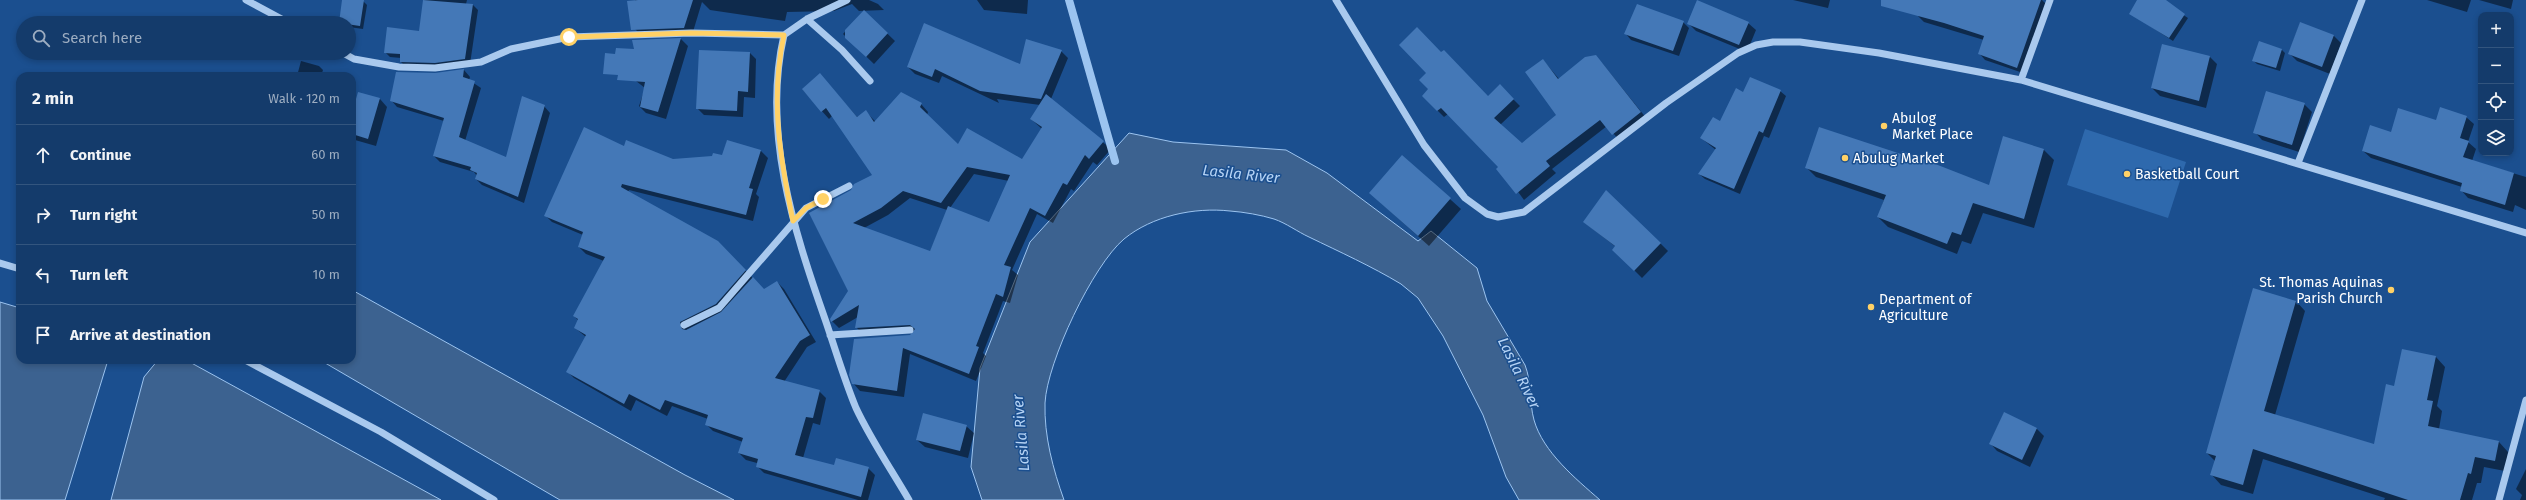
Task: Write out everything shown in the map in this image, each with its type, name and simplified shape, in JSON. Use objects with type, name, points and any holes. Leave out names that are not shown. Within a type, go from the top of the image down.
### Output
[{"type":"street","points":[[246,0],[276,16]]},
{"type":"street","points":[[356,59],[399,66],[435,68],[481,62],[511,49],[569,37],[691,33],[784,35],[807,19],[847,0]]},
{"type":"street","points":[[1336,0],[1424,145],[1465,198],[1487,214],[1498,217],[1524,212],[1666,103],[1738,53],[1756,45],[1800,42],[1879,53],[2021,80],[2526,233]]},
{"type":"street","points":[[2021,80],[2050,0]]},
{"type":"street","points":[[2298,163],[2362,0]]},
{"type":"street","points":[[807,19],[842,50],[870,82]]},
{"type":"street","points":[[784,35],[777,65],[776,110],[782,167],[793,221],[830,335],[856,408],[909,500]]},
{"type":"street","points":[[684,325],[720,308],[746,275],[766,256],[793,221],[806,208],[849,186]]},
{"type":"street","points":[[0,263],[16,268]]},
{"type":"street","points":[[830,335],[910,330]]},
{"type":"street","points":[[253,364],[381,432],[494,500]]},
{"type":"street","points":[[2499,500],[2526,400]]},
{"type":"shaded area","name":"Basketball Court","points":[[2085,129],[2186,162],[2168,218],[2067,185]]},
{"type":"water","name":"Lasila River","points":[[1129,133],[1173,142],[1286,150],[1327,173],[1418,241],[1431,231],[1477,268],[1487,301],[1525,365],[1529,379],[1532,413],[1538,432],[1561,464],[1600,500],[1519,500],[1506,477],[1483,415],[1443,336],[1418,298],[1401,284],[1367,265],[1278,221],[1235,211],[1202,210],[1160,219],[1147,224],[1124,239],[1099,270],[1074,315],[1054,364],[1045,403],[1046,428],[1050,452],[1064,500],[982,500],[971,467],[980,368],[1030,242]]},
{"type":"water","points":[[356,292],[685,475],[734,500],[560,500],[327,364],[356,364]]},
{"type":"water","points":[[0,302],[16,307],[16,364],[107,364],[65,500],[0,500]]},
{"type":"water","points":[[155,364],[193,364],[441,500],[111,500],[144,377]]},
{"type":"building","points":[[342,0],[364,0],[360,26],[356,25],[356,16],[340,16]]},
{"type":"building","points":[[423,0],[473,4],[465,59],[435,63],[400,62],[400,54],[384,53],[387,27],[419,31]]},
{"type":"building","points":[[693,0],[684,28],[631,30],[627,1]]},
{"type":"building","points":[[1697,0],[1749,22],[1739,45],[1687,24]]},
{"type":"building","points":[[1881,0],[2041,0],[2017,68],[1978,54],[1984,36],[1944,23],[1881,6]]},
{"type":"building","points":[[2137,0],[2166,0],[2185,14],[2169,38],[2129,14]]},
{"type":"building","points":[[1637,4],[1684,21],[1673,51],[1624,34]]},
{"type":"building","points":[[864,10],[888,33],[866,57],[845,38],[845,30]]},
{"type":"building","points":[[2300,22],[2334,35],[2322,67],[2288,54]]},
{"type":"building","points":[[924,23],[1020,64],[1026,39],[1062,50],[1041,99],[980,91],[935,69],[932,77],[907,67]]},
{"type":"building","points":[[1417,27],[1441,52],[1444,50],[1488,96],[1500,84],[1514,99],[1494,118],[1522,143],[1556,115],[1525,72],[1543,59],[1558,79],[1585,57],[1596,55],[1641,112],[1612,135],[1600,120],[1546,161],[1550,166],[1516,194],[1496,169],[1498,167],[1441,108],[1437,111],[1422,96],[1428,89],[1419,80],[1426,73],[1399,45]]},
{"type":"building","points":[[681,38],[658,112],[640,107],[645,82],[617,80],[618,75],[603,74],[605,53],[615,54],[616,48],[634,49],[632,40]]},
{"type":"building","points":[[2259,41],[2282,49],[2276,68],[2252,61]]},
{"type":"building","points":[[2162,44],[2210,56],[2199,101],[2151,88]]},
{"type":"building","points":[[699,50],[750,52],[748,92],[738,91],[737,111],[696,109]]},
{"type":"building","points":[[464,69],[463,77],[475,81],[459,137],[506,157],[522,96],[545,105],[518,197],[475,179],[477,173],[470,170],[471,167],[433,156],[444,118],[390,101],[396,72],[435,73]]},
{"type":"building","points":[[820,73],[857,117],[866,110],[874,122],[901,92],[922,103],[920,107],[958,144],[967,128],[1022,159],[1042,127],[1030,119],[1046,94],[1104,141],[1089,159],[1085,155],[1067,185],[1063,183],[1045,216],[1030,208],[1004,265],[1011,267],[1003,297],[996,294],[976,346],[979,347],[969,374],[903,348],[897,391],[852,384],[849,375],[854,339],[910,335],[915,329],[910,325],[855,328],[859,305],[831,322],[830,319],[848,291],[809,213],[851,190],[854,184],[872,175],[826,108],[821,112],[802,89]],"holes":[[[967,167],[1010,175],[989,222],[948,206],[930,251],[853,223],[881,208],[903,191],[941,203]]]},
{"type":"building","points":[[1750,77],[1781,90],[1763,133],[1759,131],[1734,189],[1698,174],[1716,148],[1700,138],[1713,117],[1720,121],[1736,88],[1743,92]]},
{"type":"building","points":[[2266,91],[2305,103],[2292,145],[2253,133]]},
{"type":"building","points":[[358,92],[380,98],[368,139],[356,135],[356,99]]},
{"type":"building","points":[[2440,107],[2467,116],[2460,138],[2469,141],[2463,157],[2514,173],[2505,205],[2460,191],[2462,183],[2362,151],[2370,125],[2391,132],[2398,108],[2436,120]]},
{"type":"building","points":[[584,127],[624,146],[626,140],[673,159],[712,156],[713,153],[722,155],[727,140],[761,150],[749,188],[753,189],[746,215],[622,184],[621,187],[718,241],[746,270],[716,304],[680,322],[682,329],[686,330],[721,312],[753,277],[764,289],[777,281],[810,335],[800,341],[775,378],[820,390],[813,418],[806,417],[795,455],[834,465],[836,458],[869,467],[861,497],[756,467],[758,459],[738,453],[743,438],[705,425],[708,415],[665,400],[660,410],[629,394],[624,404],[566,372],[586,335],[574,328],[578,319],[573,316],[605,257],[578,247],[583,232],[544,216]]},
{"type":"building","points":[[1819,127],[1901,154],[1902,151],[1989,185],[2003,136],[2044,149],[2024,219],[1973,203],[1961,235],[1952,232],[1947,244],[1877,217],[1886,195],[1805,168]]},
{"type":"building","points":[[1402,155],[1451,198],[1418,236],[1369,193]]},
{"type":"building","points":[[1606,190],[1661,243],[1634,271],[1612,250],[1615,246],[1583,222]]},
{"type":"building","points":[[2253,288],[2296,301],[2264,411],[2374,444],[2386,384],[2394,386],[2402,349],[2436,356],[2427,400],[2433,401],[2428,426],[2499,441],[2495,461],[2475,457],[2471,474],[2468,473],[2460,500],[2408,500],[2253,449],[2243,485],[2210,475],[2216,456],[2206,453]]},
{"type":"building","points":[[2004,412],[2037,428],[2022,460],[1989,444]]},
{"type":"building","points":[[923,413],[967,425],[960,451],[916,440]]},
{"type":"waterway","points":[[1069,0],[1115,161]]},
{"type":"place","name":"Abulog Market Place","points":[[1884,126]]},
{"type":"place","name":"Abulug Market","points":[[1845,158]]},
{"type":"place","name":"Basketball Court","points":[[2127,174]]},
{"type":"place","name":"St. Thomas Aquinas Parish Church","points":[[2391,290]]},
{"type":"place","name":"Department of Agriculture","points":[[1871,307]]},
{"type":"route","points":[[569,37],[691,33],[784,35],[777,65],[776,110],[782,167],[793,221],[806,208],[823,199]]}]
